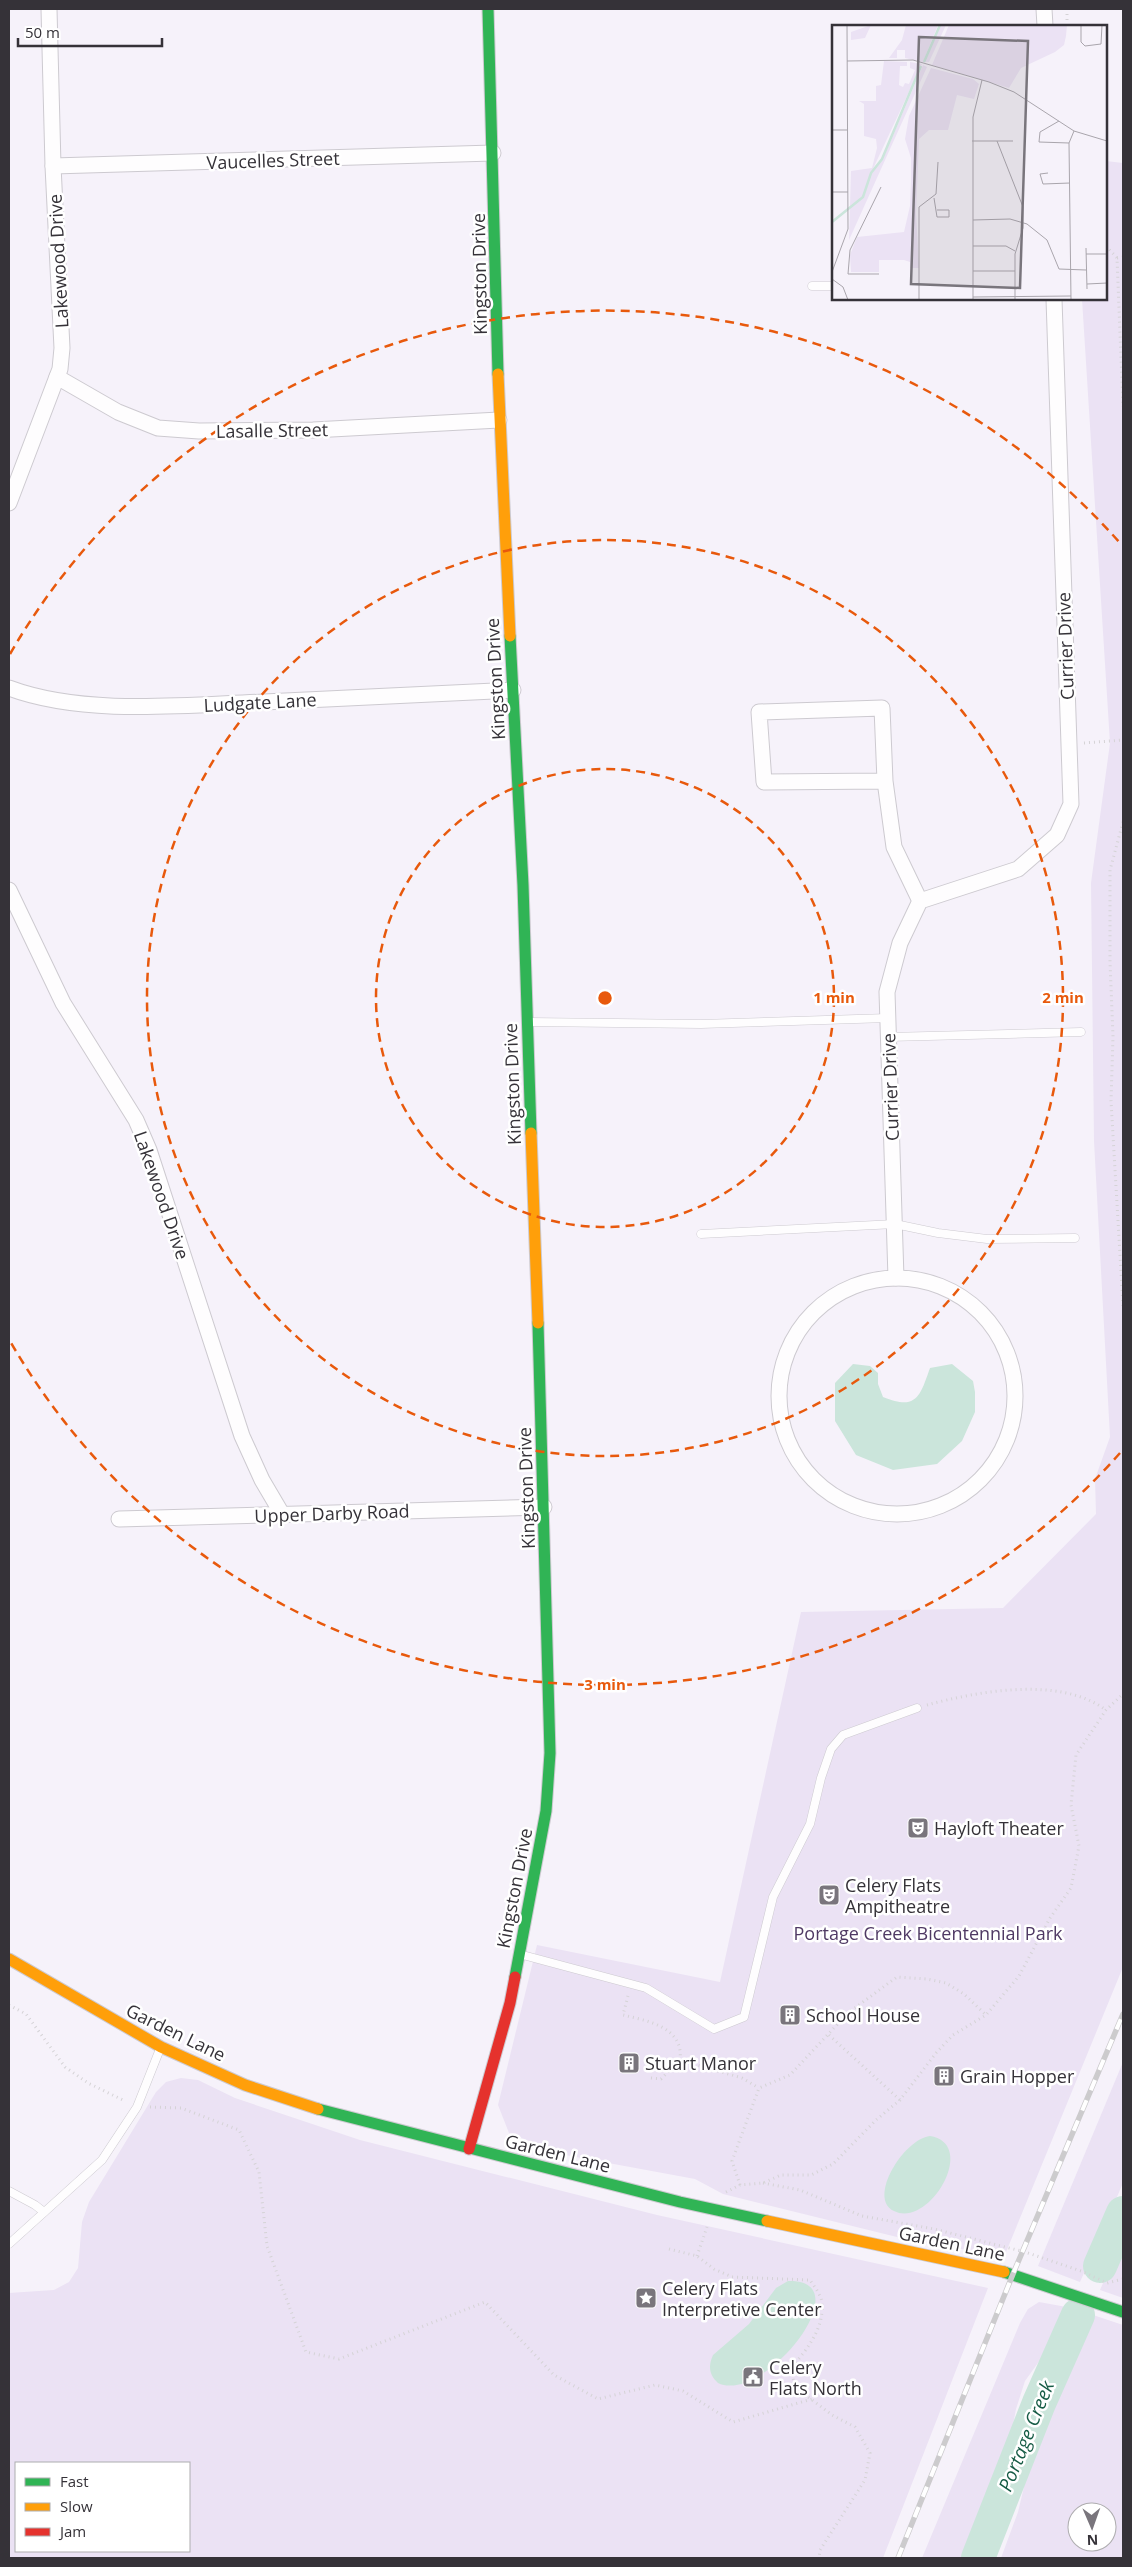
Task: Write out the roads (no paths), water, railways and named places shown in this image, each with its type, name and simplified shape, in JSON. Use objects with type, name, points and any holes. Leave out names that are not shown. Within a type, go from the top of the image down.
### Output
[{"type":"street","name":"Lakewood Drive","points":[[9,503],[56,377],[62,348],[53,166],[49,9]]},
{"type":"street","name":"Kingston Drive","points":[[469,2149],[510,2003],[546,1811],[550,1753],[544,1508],[527,1022],[500,420],[494,153],[488,9]]},
{"type":"street","points":[[1044,9],[1045,25]]},
{"type":"street","name":"Vaucelles Street","points":[[53,166],[494,153]]},
{"type":"street","name":"Currier Drive","points":[[896,1278],[887,992],[900,943],[920,901],[1018,869],[1057,835],[1071,804],[1054,300]]},
{"type":"street","name":"Lasalle Street","points":[[56,377],[118,412],[158,428],[199,431],[313,430],[500,420]]},
{"type":"street","name":"Ludgate Lane","points":[[9,688],[32,696],[72,702],[164,706],[513,690]]},
{"type":"street","points":[[885,780],[764,782],[759,712],[882,708],[885,780],[894,847],[920,901]]},
{"type":"street","name":"Lakewood Drive","points":[[9,890],[62,1003],[140,1127],[242,1436],[262,1480],[282,1514]]},
{"type":"street","points":[[896,1278],[906,1278],[944,1287],[977,1308],[1001,1338],[1014,1375],[1015,1414],[1003,1451],[991,1467],[979,1482],[946,1504],[908,1514],[869,1511],[833,1496],[804,1469],[785,1434],[778,1396],[785,1358],[803,1323],[832,1297],[868,1281],[896,1278]]},
{"type":"street","name":"Upper Darby Road","points":[[119,1520],[544,1508]]},
{"type":"street","name":"Garden Lane","points":[[9,1959],[161,2047],[245,2085],[317,2109],[680,2202],[1014,2274],[1123,2312]]},
{"type":"lane","points":[[812,286],[832,286]]},
{"type":"lane","points":[[527,1022],[701,1024],[888,1018]]},
{"type":"lane","points":[[888,1037],[1081,1032]]},
{"type":"lane","points":[[701,1234],[895,1224],[938,1233],[987,1239],[1075,1238]]},
{"type":"lane","points":[[519,1954],[646,1988],[714,2029],[744,2017],[773,1897],[810,1824],[831,1748],[844,1735],[917,1708]]},
{"type":"lane","points":[[9,2244],[102,2160],[137,2106],[161,2047]]},
{"type":"lane","points":[[9,2191],[44,2212]]},
{"type":"waterway","name":"Portage Creek","points":[[1100,2266],[1123,2213]]},
{"type":"waterway","name":"Portage Creek","points":[[978,2558],[1039,2403],[1078,2315]]},
{"type":"railway","points":[[898,2558],[1013,2274],[1123,2014]]},
{"type":"place","name":"Hayloft Theater","points":[[918,1828]]},
{"type":"place","name":"Celery Flats Ampitheatre","points":[[829,1895]]},
{"type":"place","name":"School House","points":[[790,2015]]},
{"type":"place","name":"Stuart Manor","points":[[629,2063]]},
{"type":"place","name":"Grain Hopper","points":[[944,2076]]},
{"type":"place","name":"Celery Flats Interpretive Center","points":[[646,2298]]},
{"type":"place","name":"Celery Flats North","points":[[753,2377]]},
{"type":"park label","name":"Portage Creek Bicentennial Park","points":[[928,1933]]}]
